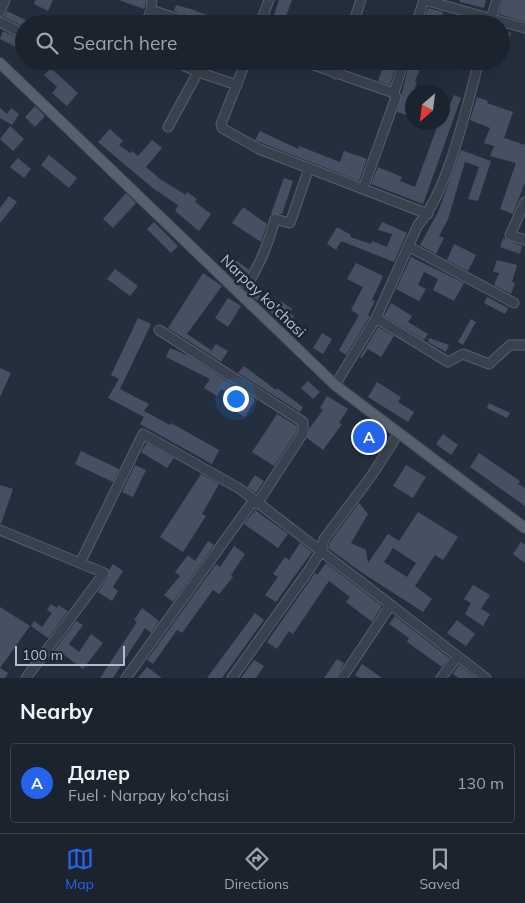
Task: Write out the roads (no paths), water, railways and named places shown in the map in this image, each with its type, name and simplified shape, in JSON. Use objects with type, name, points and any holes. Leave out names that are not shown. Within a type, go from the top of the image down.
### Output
[{"type":"main road","name":"Narpay ko'chasi","points":[[0,63],[335,385],[525,528]]},
{"type":"street","points":[[0,12],[5,0]]},
{"type":"street","points":[[149,15],[152,0]]},
{"type":"street","points":[[263,15],[269,0]]},
{"type":"street","points":[[356,15],[361,0]]},
{"type":"street","points":[[419,15],[424,0],[471,15]]},
{"type":"street","points":[[492,15],[497,0]]},
{"type":"street","points":[[151,10],[166,15]]},
{"type":"street","points":[[0,22],[15,30]]},
{"type":"street","points":[[510,25],[525,28]]},
{"type":"street","points":[[193,70],[237,85]]},
{"type":"street","points":[[243,70],[222,128],[259,149],[428,214]]},
{"type":"street","points":[[326,70],[394,93]]},
{"type":"street","points":[[336,74],[337,70]]},
{"type":"street","points":[[363,189],[396,97],[394,93],[401,70]]},
{"type":"street","points":[[335,385],[376,318],[418,225],[428,214],[457,140],[476,70]]},
{"type":"street","points":[[168,127],[198,72]]},
{"type":"street","points":[[240,294],[250,281],[267,244],[275,219],[290,223],[309,168]]},
{"type":"street","points":[[525,202],[510,235],[525,240]]},
{"type":"street","points":[[408,246],[514,302]]},
{"type":"street","points":[[376,318],[448,362],[463,354],[489,364],[510,345],[525,345]]},
{"type":"street","points":[[126,678],[255,503],[303,433],[303,422],[159,330]]},
{"type":"street","points":[[80,563],[143,434],[232,485],[486,678]]},
{"type":"street","points":[[232,678],[321,551],[324,539],[372,475],[398,434]]},
{"type":"street","points":[[0,530],[104,573],[26,678]]},
{"type":"street","points":[[342,678],[390,606]]},
{"type":"street","points":[[441,678],[457,656]]},
{"type":"place","name":"Далер","points":[[369,437]]}]
